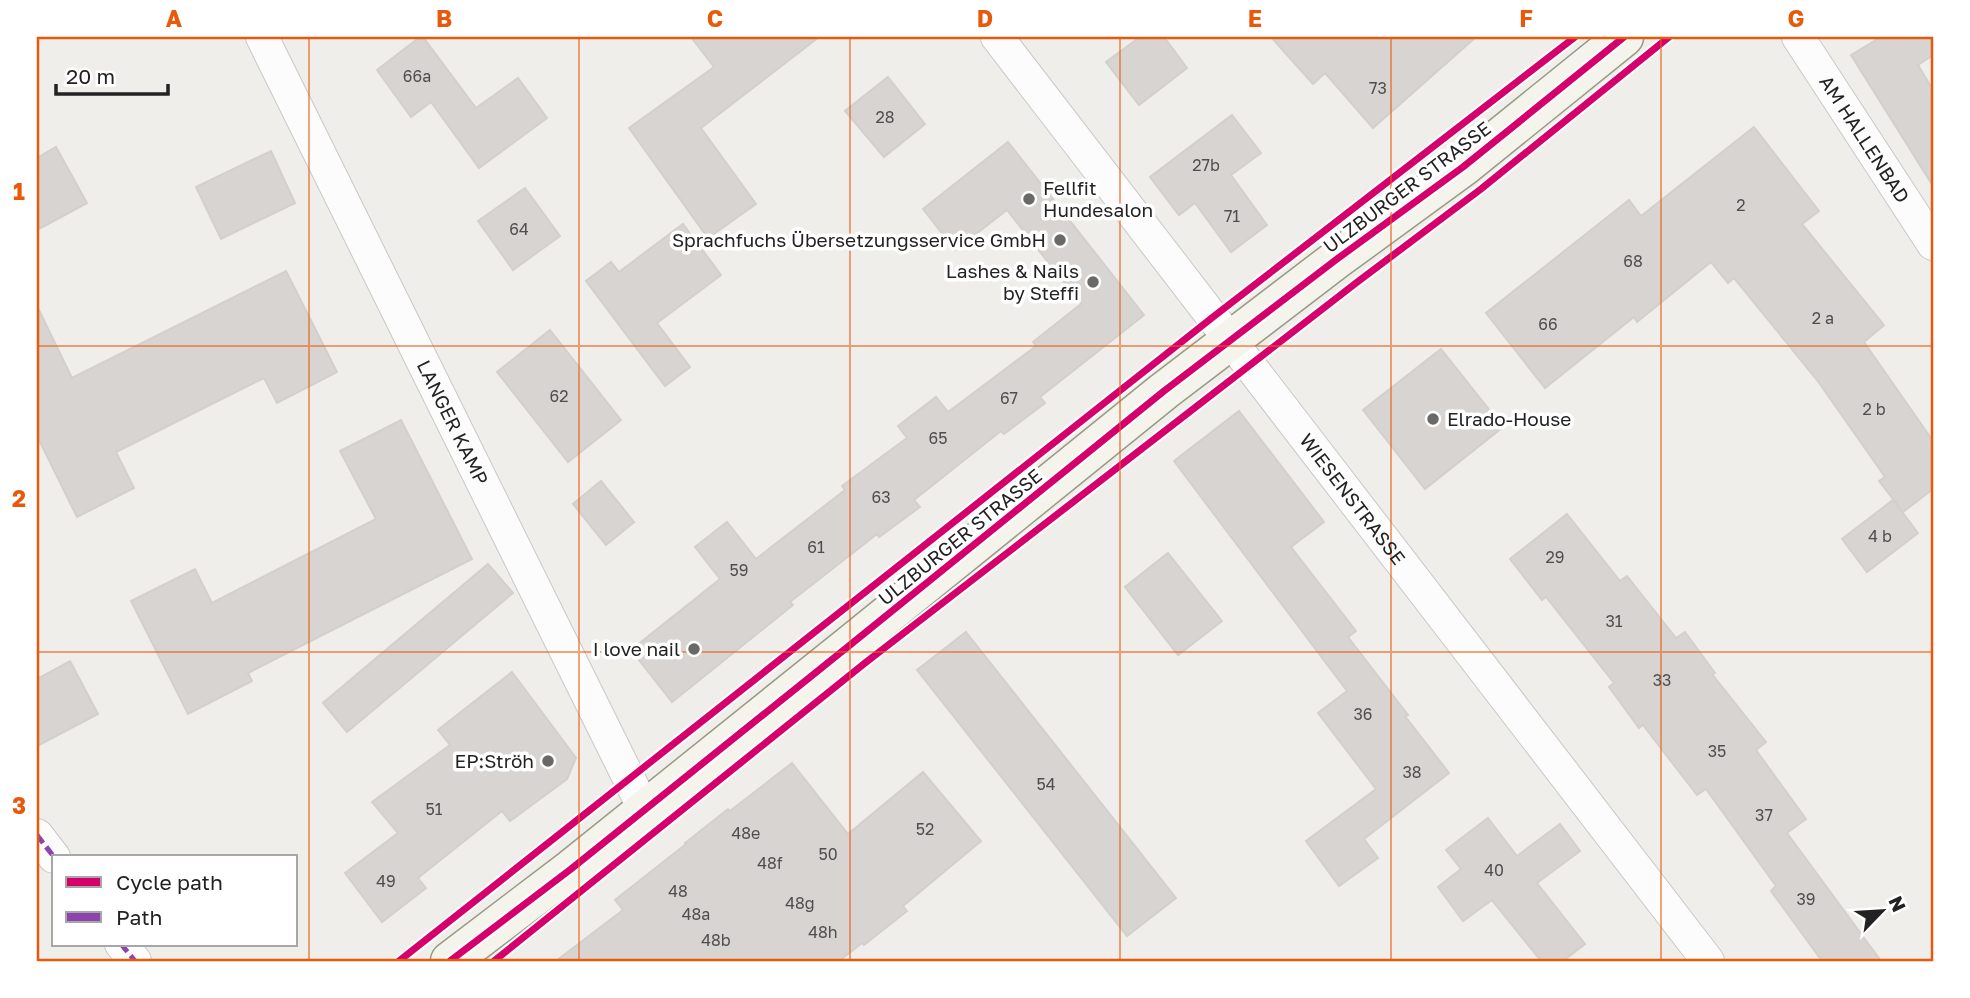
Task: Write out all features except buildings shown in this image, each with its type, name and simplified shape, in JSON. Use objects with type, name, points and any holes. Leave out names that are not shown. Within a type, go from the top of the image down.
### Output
[{"type":"main road","name":"ULZBURGER STRASSE","points":[[450,961],[571,869],[1164,391],[1337,258],[1463,167],[1624,37]]},
{"type":"street","name":"LANGER KAMP","points":[[262,37],[644,810]]},
{"type":"street","name":"WIESENSTRASSE","points":[[997,37],[1709,961]]},
{"type":"street","name":"AM HALLENBAD","points":[[1798,37],[1933,244]]},
{"type":"street","points":[[37,835],[52,855]]},
{"type":"street","points":[[123,946],[135,961]]},
{"type":"marked path","points":[[37,835],[52,855]]},
{"type":"marked path","points":[[123,946],[135,961]]},
{"type":"cycle path","points":[[399,961],[1213,317],[1575,37]]},
{"type":"cycle path","points":[[450,961],[571,869],[1164,391],[1463,167],[1624,37]]},
{"type":"cycle path","points":[[494,961],[865,663],[1481,189],[1669,37]]},
{"type":"place","name":"Fellfit Hundesalon","points":[[1029,199]]},
{"type":"place","name":"Sprachfuchs Übersetzungsservice GmbH","points":[[1060,240]]},
{"type":"place","name":"Lashes & Nails by Steffi","points":[[1093,282]]},
{"type":"place","name":"Elrado-House","points":[[1433,419]]},
{"type":"place","name":"I love nail","points":[[694,649]]},
{"type":"place","name":"EP:Ströh","points":[[548,761]]}]
